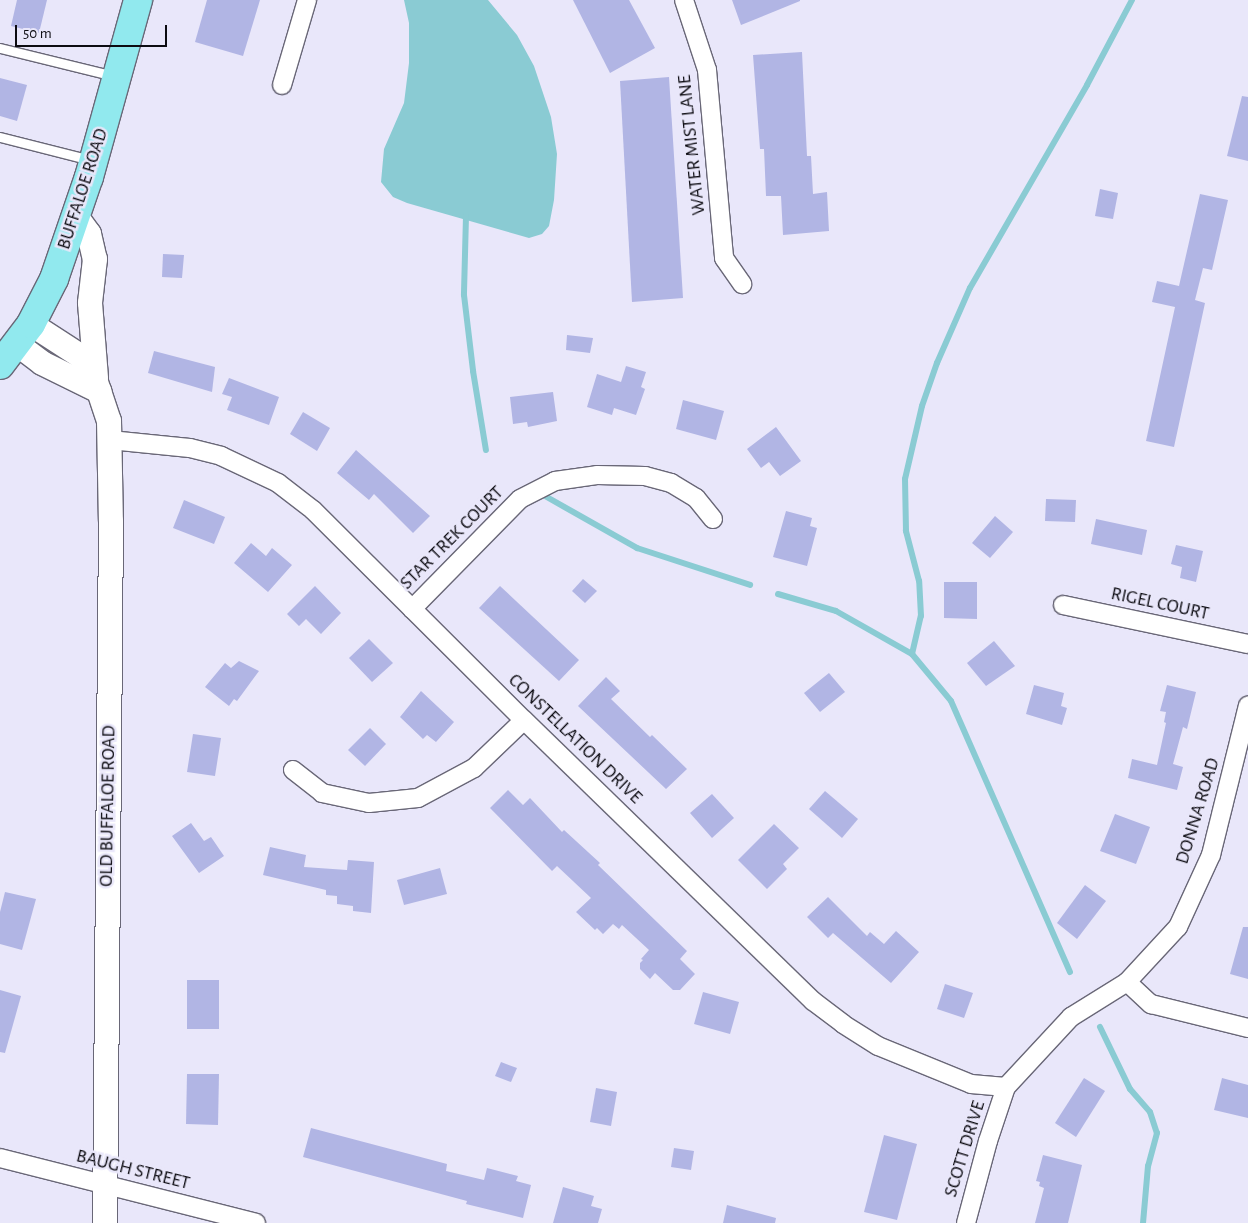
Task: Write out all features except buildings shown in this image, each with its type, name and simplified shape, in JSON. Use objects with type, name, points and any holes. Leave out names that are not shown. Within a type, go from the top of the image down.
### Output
[{"type":"main road","name":"BUFFALOE ROAD","points":[[0,365],[24,334],[54,279],[93,161],[138,0]]},
{"type":"street","points":[[282,85],[307,0]]},
{"type":"street","name":"WATER MIST LANE","points":[[684,0],[707,70],[724,258],[742,284]]},
{"type":"street","name":"OLD BUFFALOE ROAD","points":[[76,216],[89,234],[95,259],[90,302],[97,385],[109,421],[110,440],[105,1223]]},
{"type":"street","points":[[24,334],[42,363],[97,385]]},
{"type":"street","name":"CONSTELLATION DRIVE","points":[[110,440],[190,448],[221,456],[278,483],[313,510],[524,720],[813,1001],[843,1024],[878,1046],[971,1084],[1006,1087]]},
{"type":"street","name":"STAR TREK COURT","points":[[412,609],[520,499],[555,481],[597,475],[645,476],[671,484],[696,498],[713,519]]},
{"type":"street","name":"RIGEL COURT","points":[[1063,605],[1248,644]]},
{"type":"street","name":"DONNA ROAD","points":[[1006,1087],[1071,1017],[1127,982],[1178,927],[1210,855],[1248,706]]},
{"type":"street","points":[[293,770],[322,792],[369,803],[418,798],[474,768],[524,720]]},
{"type":"street","points":[[1127,982],[1150,1004],[1248,1028]]},
{"type":"street","name":"SCOTT DRIVE","points":[[966,1223],[988,1141],[1006,1087]]},
{"type":"street","name":"BAUGH STREET","points":[[0,1158],[256,1223]]},
{"type":"lane","points":[[0,48],[117,77]]},
{"type":"lane","points":[[0,137],[93,161]]},
{"type":"shaded area","points":[[404,0],[488,0],[517,35],[534,66],[551,117],[557,154],[554,200],[549,226],[542,234],[529,238],[407,203],[393,197],[381,182],[384,149],[404,103],[409,63],[409,23]]},
{"type":"waterway","points":[[912,654],[921,616],[919,581],[906,531],[905,479],[922,406],[937,363],[970,288],[1087,85],[1132,0]]},
{"type":"waterway","points":[[466,216],[464,295],[473,371],[486,450]]},
{"type":"waterway","points":[[545,496],[637,548],[750,585]]},
{"type":"waterway","points":[[778,594],[836,611],[912,654],[951,701],[1070,972]]},
{"type":"waterway","points":[[1100,1027],[1130,1089],[1150,1112],[1157,1133],[1148,1166],[1143,1223]]}]
